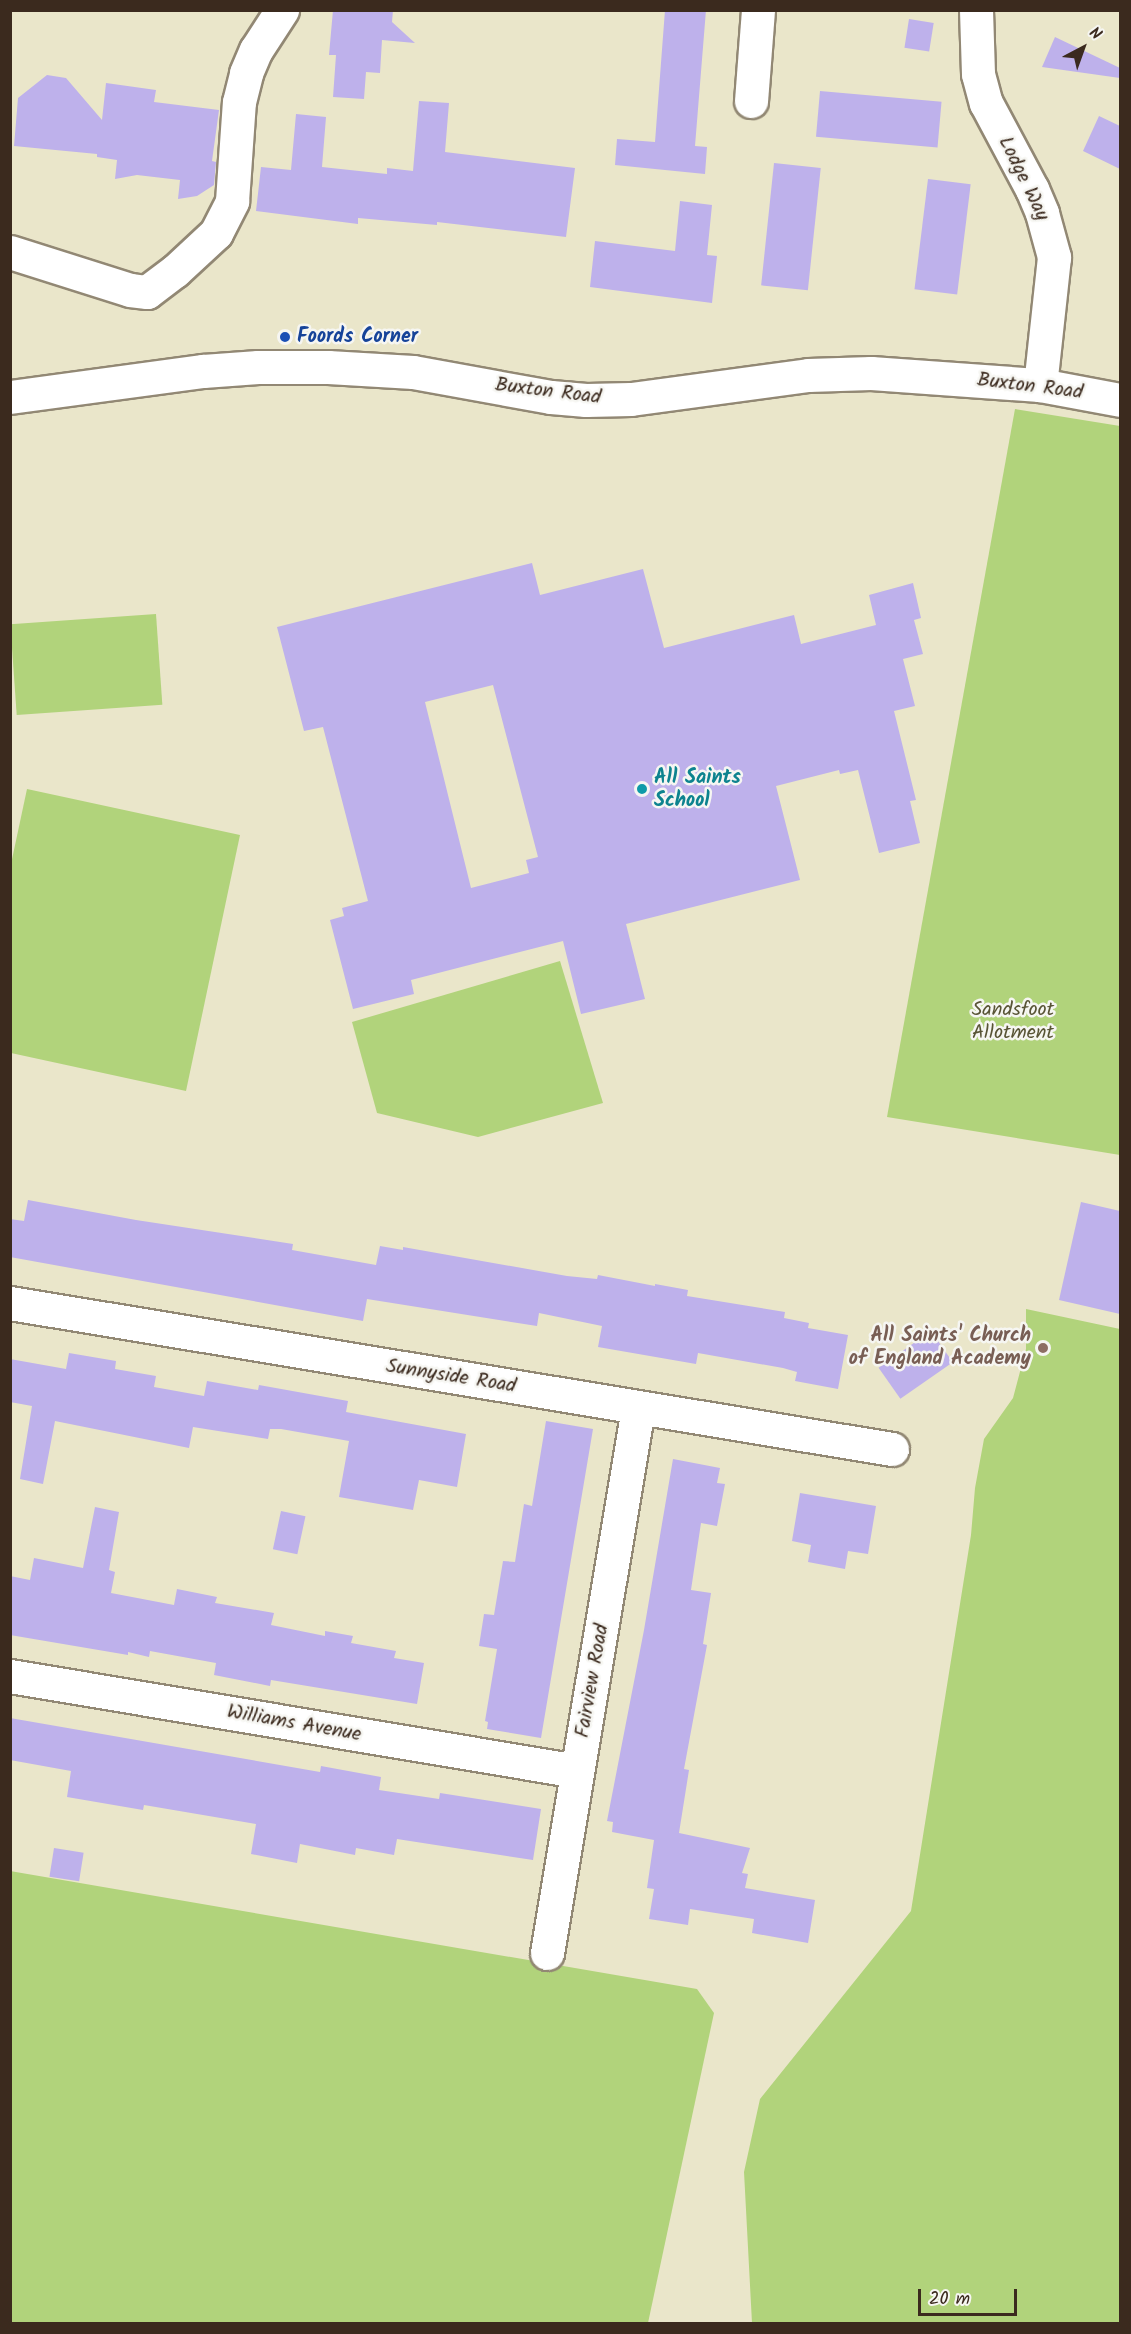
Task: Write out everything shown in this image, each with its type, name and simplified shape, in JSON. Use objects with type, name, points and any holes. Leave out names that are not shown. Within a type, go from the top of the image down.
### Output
[{"type":"main road","points":[[10,252],[130,290],[147,292],[175,272],[216,233],[232,201],[239,102],[246,73],[256,50],[282,10]]},
{"type":"main road","points":[[752,101],[758,10]]},
{"type":"main road","name":"Lodge Way","points":[[976,10],[978,75],[986,103],[1032,189],[1042,213],[1054,257],[1040,385]]},
{"type":"main road","name":"Buxton Road","points":[[10,397],[203,371],[258,367],[366,368],[401,371],[550,397],[585,400],[631,399],[808,375],[871,373],[1040,385],[1120,399]]},
{"type":"main road","name":"Sunnyside Road","points":[[10,1303],[892,1449]]},
{"type":"main road","name":"Fairview Road","points":[[547,1953],[638,1408]]},
{"type":"main road","name":"Williams Avenue","points":[[10,1676],[578,1772]]},
{"type":"green space","name":"Sandsfoot Allotment","points":[[1015,409],[1120,426],[1120,1155],[887,1117]]},
{"type":"green space","points":[[156,614],[162,705],[17,715],[10,624]]},
{"type":"green space","points":[[27,789],[240,835],[186,1091],[11,1053],[11,864]]},
{"type":"green space","points":[[560,961],[603,1103],[478,1137],[377,1113],[352,1022]]},
{"type":"green space","points":[[1026,1309],[1120,1329],[1120,2323],[752,2323],[744,2172],[760,2099],[911,1911],[971,1535],[975,1488],[984,1439],[1013,1398],[1026,1349]]},
{"type":"green space","points":[[10,1871],[697,1989],[714,2013],[648,2323],[11,2323]]},
{"type":"building","points":[[333,10],[393,10],[392,22],[415,43],[382,40],[380,73],[366,72],[364,99],[333,97],[336,55],[329,55]]},
{"type":"building","points":[[665,10],[706,10],[695,146],[707,147],[705,174],[615,165],[617,139],[655,142]]},
{"type":"building","points":[[909,19],[934,23],[929,52],[904,48]]},
{"type":"building","points":[[1055,37],[1120,68],[1120,78],[1042,67]]},
{"type":"building","points":[[47,75],[66,78],[102,120],[106,83],[156,90],[154,102],[219,110],[212,161],[216,162],[214,185],[197,196],[178,199],[180,180],[137,175],[115,179],[117,160],[97,157],[97,154],[14,146],[18,98]]},
{"type":"building","points":[[820,91],[942,102],[938,147],[816,137]]},
{"type":"building","points":[[419,101],[449,103],[445,152],[575,168],[566,237],[437,222],[437,225],[358,218],[358,224],[256,211],[261,167],[291,170],[296,114],[326,117],[322,167],[387,174],[387,168],[413,171]]},
{"type":"building","points":[[1099,116],[1120,126],[1120,169],[1083,151]]},
{"type":"building","points":[[774,163],[821,168],[808,290],[761,285]]},
{"type":"building","points":[[928,179],[971,184],[957,294],[914,289]]},
{"type":"building","points":[[680,201],[712,205],[707,255],[717,256],[712,303],[590,287],[595,241],[675,251]]},
{"type":"building","name":"All Saints School","points":[[532,563],[540,595],[643,569],[664,648],[794,615],[801,644],[876,625],[869,595],[913,583],[921,618],[914,620],[923,654],[903,659],[915,706],[894,711],[916,800],[910,801],[920,843],[879,853],[858,770],[840,774],[839,770],[776,786],[800,880],[626,924],[645,999],[581,1014],[563,941],[411,980],[414,994],[353,1009],[330,920],[344,916],[342,908],[368,901],[323,727],[304,731],[277,627]],"holes":[[[493,685],[538,857],[526,860],[529,873],[471,888],[425,702]]]},
{"type":"building","points":[[28,1200],[136,1220],[293,1244],[292,1250],[376,1265],[380,1246],[403,1250],[403,1247],[567,1276],[597,1279],[598,1275],[655,1286],[655,1284],[688,1290],[687,1296],[785,1312],[784,1318],[809,1323],[808,1328],[848,1335],[838,1389],[795,1381],[797,1372],[783,1368],[698,1353],[696,1364],[598,1347],[602,1326],[539,1313],[537,1326],[367,1299],[363,1321],[10,1257],[10,1219],[24,1221]]},
{"type":"building","points":[[1081,1202],[1120,1211],[1120,1314],[1059,1300]]},
{"type":"building","points":[[931,1331],[953,1362],[900,1399],[879,1368]]},
{"type":"building","points":[[69,1353],[116,1361],[115,1369],[156,1376],[154,1387],[204,1396],[207,1381],[258,1390],[259,1385],[348,1401],[346,1412],[466,1434],[457,1487],[419,1480],[413,1510],[339,1497],[349,1441],[281,1429],[270,1429],[268,1439],[193,1427],[189,1448],[55,1421],[43,1484],[20,1479],[32,1406],[10,1402],[10,1359],[66,1369]]},
{"type":"building","points":[[546,1421],[593,1429],[541,1738],[487,1729],[488,1722],[485,1721],[497,1649],[479,1646],[484,1614],[494,1615],[503,1561],[515,1562],[524,1504],[532,1506]]},
{"type":"building","points":[[673,1459],[720,1468],[717,1483],[725,1484],[717,1526],[701,1523],[691,1590],[711,1593],[703,1644],[707,1645],[684,1769],[689,1770],[679,1833],[750,1848],[742,1873],[748,1874],[745,1888],[815,1900],[808,1943],[752,1933],[754,1919],[690,1909],[688,1925],[649,1919],[654,1889],[647,1888],[654,1840],[612,1832],[613,1822],[607,1821],[644,1630]]},
{"type":"building","points":[[800,1493],[876,1506],[868,1554],[848,1551],[845,1569],[808,1562],[811,1545],[792,1541]]},
{"type":"building","points":[[95,1507],[119,1512],[109,1570],[115,1572],[111,1593],[174,1605],[177,1589],[217,1597],[215,1603],[274,1613],[271,1625],[325,1636],[325,1631],[353,1636],[351,1643],[396,1651],[394,1658],[424,1663],[417,1704],[271,1680],[270,1686],[214,1675],[216,1663],[150,1651],[149,1657],[128,1652],[128,1655],[10,1635],[10,1576],[30,1580],[34,1558],[83,1568]]},
{"type":"building","points":[[281,1511],[305,1516],[297,1554],[273,1549]]},
{"type":"building","points":[[10,1718],[320,1772],[321,1766],[381,1777],[379,1790],[439,1799],[440,1793],[541,1809],[533,1860],[397,1839],[394,1855],[356,1848],[355,1855],[300,1844],[297,1863],[251,1854],[256,1824],[144,1805],[143,1810],[67,1797],[71,1771],[10,1760]]},
{"type":"building","points":[[54,1848],[84,1853],[79,1881],[49,1877]]},
{"type":"place","name":"Foords Corner","points":[[285,337]]},
{"type":"place","name":"All Saints School","points":[[642,789]]},
{"type":"place","name":"All Saints' Church of England Academy","points":[[1043,1348]]}]
